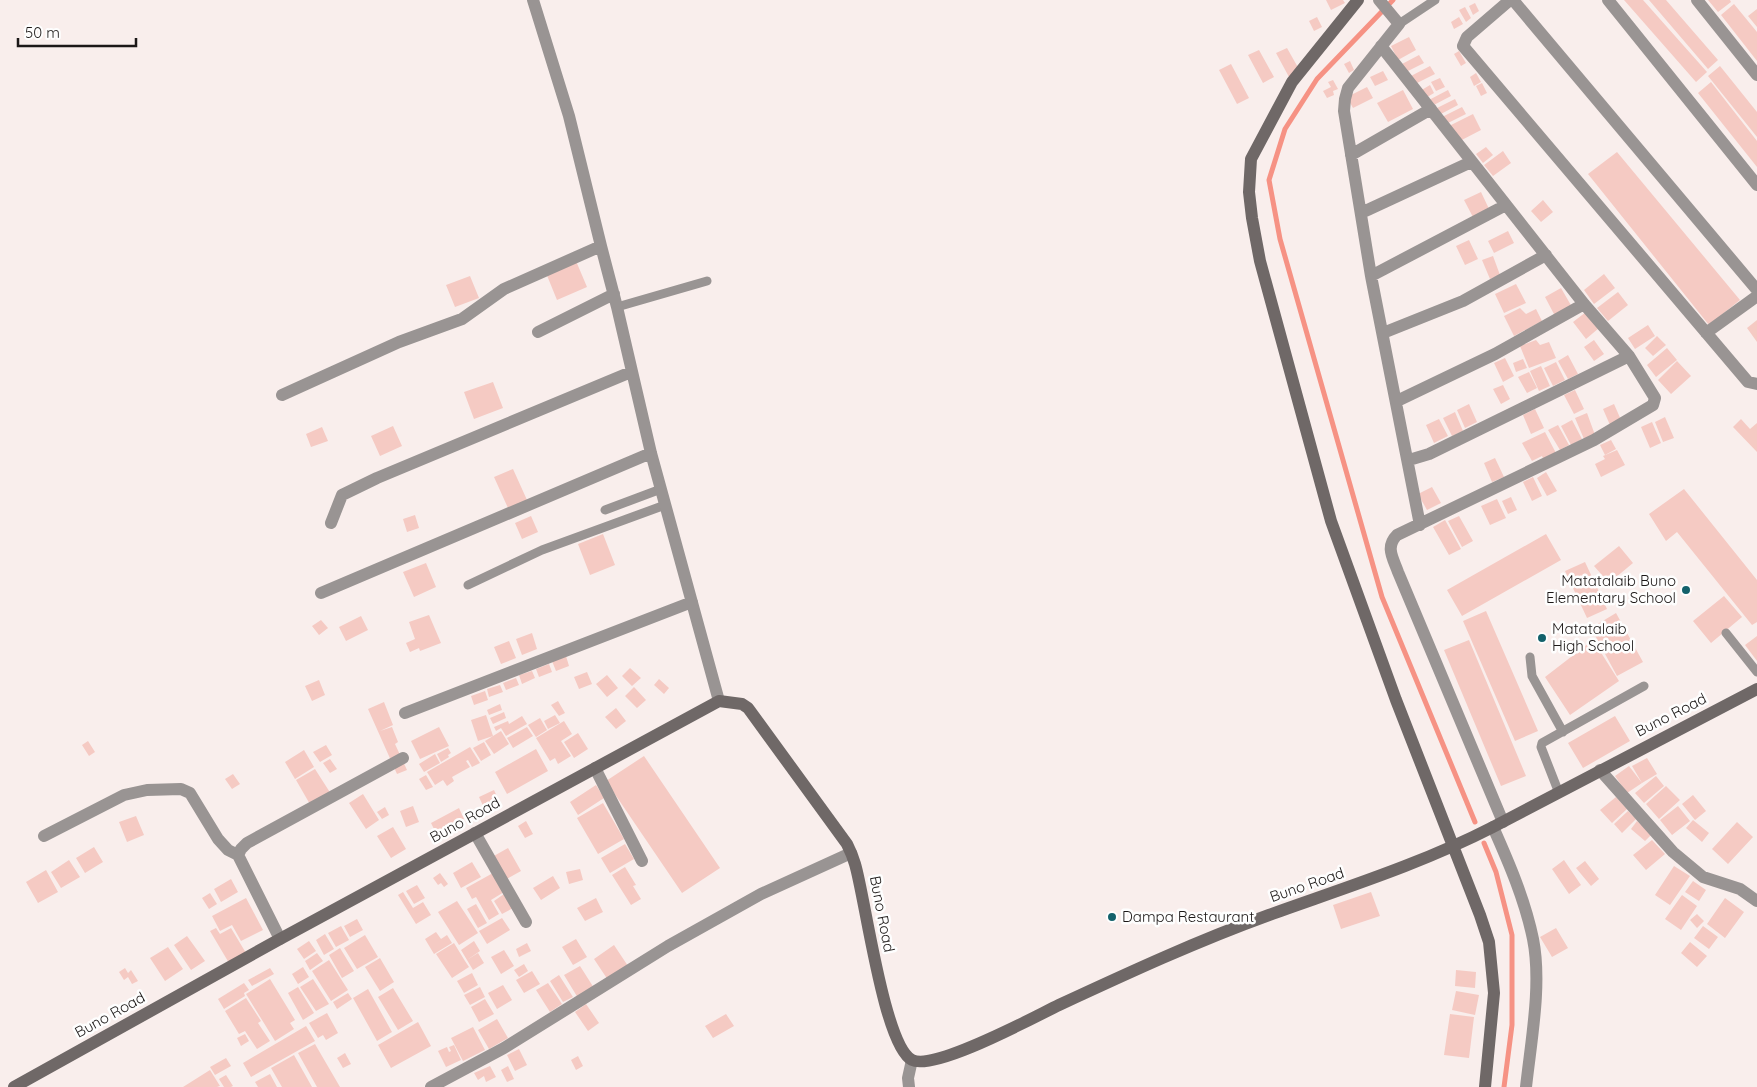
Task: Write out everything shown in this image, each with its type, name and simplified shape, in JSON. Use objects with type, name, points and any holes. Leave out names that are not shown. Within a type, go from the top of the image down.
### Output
[{"type":"street","points":[[533,0],[569,116],[616,301],[651,453],[719,701]]},
{"type":"street","points":[[1358,0],[1292,82],[1251,159],[1249,192],[1252,218],[1260,261],[1331,520],[1396,700],[1489,942],[1494,993],[1486,1087]]},
{"type":"street","points":[[1379,0],[1398,22],[1348,88],[1344,111],[1371,276],[1391,381],[1409,460],[1420,525]]},
{"type":"street","points":[[1757,290],[1512,0],[1467,37],[1463,46],[1748,382],[1757,384]]},
{"type":"street","points":[[1608,0],[1757,185]]},
{"type":"street","points":[[1697,0],[1757,75]]},
{"type":"street","points":[[1381,46],[1584,304],[1629,356],[1655,398],[1653,405],[1594,440],[1397,535],[1392,541],[1390,551],[1413,611],[1430,647],[1498,825],[1533,939],[1536,1001],[1526,1087]]},
{"type":"street","points":[[1351,155],[1431,109]]},
{"type":"street","points":[[1361,213],[1471,162]]},
{"type":"street","points":[[1371,276],[1506,205]]},
{"type":"street","points":[[282,395],[400,342],[462,318],[504,289],[601,246]]},
{"type":"street","points":[[1383,333],[1463,301],[1546,255]]},
{"type":"street","points":[[1706,333],[1757,296]]},
{"type":"street","points":[[538,332],[616,301]]},
{"type":"street","points":[[1397,401],[1494,354],[1584,304]]},
{"type":"street","points":[[1409,460],[1429,454],[1629,356]]},
{"type":"street","points":[[331,523],[344,493],[631,372]]},
{"type":"street","points":[[321,593],[651,453]]},
{"type":"street","points":[[405,713],[692,602]]},
{"type":"street","name":"Buno Road","points":[[14,1087],[280,939],[719,701],[742,704],[748,708],[847,844],[859,880],[874,959],[895,1035],[903,1051],[912,1060],[924,1062],[957,1053],[1199,942],[1369,880],[1453,846],[1498,825],[1757,689]]},
{"type":"street","points":[[238,855],[247,843],[403,758]]},
{"type":"street","points":[[595,768],[642,861]]},
{"type":"street","points":[[1600,770],[1673,852],[1703,877],[1740,888],[1757,902]]},
{"type":"street","points":[[44,836],[124,795],[147,790],[181,790],[190,793],[218,839],[228,850],[238,855],[280,939]]},
{"type":"street","points":[[475,833],[526,922]]},
{"type":"street","points":[[431,1087],[504,1048],[668,946],[762,894],[851,852]]},
{"type":"street","points":[[909,1087],[908,1078],[912,1060]]},
{"type":"lane","points":[[1398,22],[1435,0]]},
{"type":"lane","points":[[616,301],[707,281]]},
{"type":"lane","points":[[605,510],[661,489]]},
{"type":"lane","points":[[468,585],[542,550],[665,505]]},
{"type":"lane","points":[[1726,633],[1757,672]]},
{"type":"lane","points":[[1530,657],[1532,676],[1563,732]]},
{"type":"lane","points":[[1559,793],[1541,746],[1542,743],[1644,686]]},
{"type":"building","points":[[1326,0],[1343,0],[1345,3],[1331,10]]},
{"type":"building","points":[[1624,0],[1643,0],[1707,72],[1696,82]]},
{"type":"building","points":[[1649,0],[1666,0],[1718,60],[1708,69]]},
{"type":"building","points":[[1708,0],[1730,0],[1731,2],[1718,12]]},
{"type":"building","points":[[1475,3],[1479,11],[1473,15],[1469,6]]},
{"type":"building","points":[[1734,4],[1757,32],[1757,61],[1721,15]]},
{"type":"building","points":[[1465,7],[1471,18],[1466,22],[1459,10]]},
{"type":"building","points":[[1757,9],[1757,27],[1748,16]]},
{"type":"building","points":[[1317,17],[1322,27],[1314,31],[1309,21]]},
{"type":"building","points":[[1459,17],[1463,24],[1454,29],[1451,22]]},
{"type":"building","points":[[1409,37],[1416,50],[1398,60],[1391,46]]},
{"type":"building","points":[[1287,48],[1300,71],[1289,77],[1276,53]]},
{"type":"building","points":[[1259,50],[1274,77],[1263,83],[1248,55]]},
{"type":"building","points":[[1459,51],[1466,63],[1461,66],[1454,54]]},
{"type":"building","points":[[1419,55],[1424,63],[1406,72],[1402,64]]},
{"type":"building","points":[[1350,61],[1354,70],[1349,73],[1344,64]]},
{"type":"building","points":[[1231,64],[1249,98],[1237,104],[1219,70]]},
{"type":"building","points":[[1430,66],[1435,74],[1415,84],[1411,76]]},
{"type":"building","points":[[1720,66],[1757,112],[1757,137],[1708,76]]},
{"type":"building","points":[[1383,71],[1388,80],[1375,86],[1370,77]]},
{"type":"building","points":[[1476,73],[1481,82],[1474,86],[1470,77]]},
{"type":"building","points":[[1440,78],[1445,87],[1436,91],[1431,82]]},
{"type":"building","points":[[1333,80],[1338,89],[1333,91],[1334,95],[1327,98],[1323,91],[1331,87],[1328,82]]},
{"type":"building","points":[[1711,82],[1757,141],[1757,167],[1698,93]]},
{"type":"building","points":[[1482,83],[1487,93],[1481,96],[1476,86]]},
{"type":"building","points":[[1430,85],[1434,93],[1424,99],[1420,91]]},
{"type":"building","points":[[1367,87],[1373,98],[1353,108],[1347,97]]},
{"type":"building","points":[[1403,90],[1413,109],[1388,122],[1377,103]]},
{"type":"building","points":[[1448,90],[1451,96],[1430,107],[1427,101]]},
{"type":"building","points":[[1455,99],[1458,105],[1439,115],[1435,109]]},
{"type":"building","points":[[1462,107],[1466,114],[1444,125],[1440,118]]},
{"type":"building","points":[[1473,114],[1481,130],[1456,143],[1447,127]]},
{"type":"building","points":[[1486,147],[1493,155],[1483,163],[1476,154]]},
{"type":"building","points":[[1503,151],[1511,163],[1493,176],[1484,165]]},
{"type":"building","points":[[1617,152],[1740,300],[1709,325],[1588,174]]},
{"type":"building","points":[[1481,192],[1490,211],[1474,219],[1464,200]]},
{"type":"building","points":[[1543,200],[1553,212],[1541,222],[1531,211]]},
{"type":"building","points":[[1508,231],[1514,243],[1494,253],[1488,241]]},
{"type":"building","points":[[1469,240],[1478,259],[1465,265],[1456,246]]},
{"type":"building","points":[[1493,256],[1500,275],[1490,279],[1482,260]]},
{"type":"building","points":[[576,261],[587,287],[557,300],[546,273]]},
{"type":"building","points":[[1604,274],[1615,288],[1594,304],[1584,290]]},
{"type":"building","points":[[470,276],[479,298],[455,307],[446,285]]},
{"type":"building","points":[[1516,284],[1526,303],[1504,313],[1495,294]]},
{"type":"building","points":[[1561,288],[1572,307],[1555,316],[1545,297]]},
{"type":"building","points":[[1618,292],[1628,305],[1608,321],[1597,308]]},
{"type":"building","points":[[1520,308],[1526,314],[1536,309],[1542,321],[1514,336],[1504,316]]},
{"type":"building","points":[[1586,312],[1599,328],[1586,339],[1573,322]]},
{"type":"building","points":[[1757,320],[1757,342],[1747,328]]},
{"type":"building","points":[[1648,325],[1655,336],[1635,349],[1628,338]]},
{"type":"building","points":[[1657,336],[1666,345],[1653,356],[1645,348]]},
{"type":"building","points":[[1536,340],[1540,345],[1549,342],[1556,358],[1529,368],[1520,346]]},
{"type":"building","points":[[1594,340],[1604,354],[1594,361],[1584,347]]},
{"type":"building","points":[[1667,348],[1677,360],[1656,377],[1647,365]]},
{"type":"building","points":[[1568,355],[1578,374],[1568,379],[1558,361]]},
{"type":"building","points":[[1505,358],[1514,376],[1503,382],[1494,363]]},
{"type":"building","points":[[1523,359],[1527,368],[1516,372],[1513,363]]},
{"type":"building","points":[[1677,361],[1691,376],[1671,394],[1658,380]]},
{"type":"building","points":[[1556,362],[1565,380],[1553,386],[1544,368]]},
{"type":"building","points":[[1541,366],[1550,386],[1539,391],[1530,371]]},
{"type":"building","points":[[1529,372],[1537,388],[1527,393],[1518,377]]},
{"type":"building","points":[[493,382],[503,408],[474,419],[464,392]]},
{"type":"building","points":[[1503,385],[1510,399],[1501,404],[1493,389]]},
{"type":"building","points":[[1575,390],[1584,409],[1574,414],[1564,395]]},
{"type":"building","points":[[1469,404],[1477,422],[1465,428],[1457,410]]},
{"type":"building","points":[[1614,404],[1621,420],[1610,425],[1603,409]]},
{"type":"building","points":[[1535,409],[1544,428],[1531,434],[1523,415]]},
{"type":"building","points":[[1455,412],[1463,431],[1452,436],[1443,418]]},
{"type":"building","points":[[1587,413],[1595,435],[1584,439],[1575,418]]},
{"type":"building","points":[[1665,417],[1674,438],[1663,442],[1655,422]]},
{"type":"building","points":[[1439,419],[1448,436],[1434,443],[1426,425]]},
{"type":"building","points":[[1741,419],[1750,429],[1757,423],[1757,452],[1733,427]]},
{"type":"building","points":[[1572,420],[1582,439],[1571,445],[1561,426]]},
{"type":"building","points":[[1652,422],[1661,443],[1650,448],[1641,427]]},
{"type":"building","points":[[1558,425],[1569,445],[1560,450],[1548,430]]},
{"type":"building","points":[[393,426],[402,446],[380,456],[371,436]]},
{"type":"building","points":[[322,427],[328,441],[311,447],[306,434]]},
{"type":"building","points":[[1545,432],[1557,455],[1544,461],[1542,456],[1532,461],[1522,443]]},
{"type":"building","points":[[1611,440],[1616,449],[1605,455],[1600,445]]},
{"type":"building","points":[[1617,450],[1625,465],[1601,477],[1595,464],[1605,459],[1603,456]]},
{"type":"building","points":[[1495,458],[1504,477],[1492,482],[1484,463]]},
{"type":"building","points":[[513,469],[527,500],[508,508],[494,477]]},
{"type":"building","points":[[1546,472],[1557,491],[1547,496],[1537,478]]},
{"type":"building","points":[[1533,477],[1542,496],[1532,501],[1523,482]]},
{"type":"building","points":[[1432,487],[1441,503],[1427,510],[1418,494]]},
{"type":"building","points":[[1684,489],[1757,580],[1757,622],[1752,625],[1677,532],[1666,541],[1649,514]]},
{"type":"building","points":[[1511,497],[1517,510],[1508,514],[1502,501]]},
{"type":"building","points":[[1497,499],[1506,518],[1490,525],[1481,506]]},
{"type":"building","points":[[415,515],[419,528],[407,532],[403,519]]},
{"type":"building","points":[[531,516],[538,532],[522,539],[515,523]]},
{"type":"building","points":[[1459,516],[1473,541],[1462,547],[1448,521]]},
{"type":"building","points":[[1445,520],[1461,549],[1449,555],[1433,527]]},
{"type":"building","points":[[603,534],[615,565],[590,575],[578,544]]},
{"type":"building","points":[[1546,534],[1561,560],[1462,616],[1447,590]]},
{"type":"building","points":[[1619,546],[1633,563],[1609,583],[1594,566]]},
{"type":"building","points":[[1585,562],[1607,609],[1587,618],[1565,571]]},
{"type":"building","points":[[426,563],[436,587],[414,597],[403,572]]},
{"type":"building","points":[[1724,596],[1742,617],[1711,643],[1693,621]]},
{"type":"building","points":[[1486,611],[1538,731],[1515,741],[1463,621]]},
{"type":"building","points":[[1616,613],[1643,662],[1617,676],[1591,628]]},
{"type":"building","points":[[429,615],[441,643],[420,651],[419,648],[410,652],[406,643],[415,639],[409,622]]},
{"type":"building","points":[[361,616],[368,630],[346,641],[339,627]]},
{"type":"building","points":[[321,620],[328,628],[319,635],[312,626]]},
{"type":"building","points":[[532,633],[537,649],[522,655],[516,639]]},
{"type":"building","points":[[1757,636],[1757,661],[1745,645]]},
{"type":"building","points":[[1469,640],[1526,776],[1501,786],[1444,650]]},
{"type":"building","points":[[1593,640],[1619,681],[1570,715],[1545,677]]},
{"type":"building","points":[[509,641],[516,658],[501,664],[494,647]]},
{"type":"building","points":[[566,656],[569,666],[556,671],[552,661]]},
{"type":"building","points":[[549,664],[552,672],[539,677],[536,669]]},
{"type":"building","points":[[630,668],[641,678],[632,686],[622,676]]},
{"type":"building","points":[[532,671],[535,678],[522,684],[519,675]]},
{"type":"building","points":[[587,672],[592,684],[579,689],[574,677]]},
{"type":"building","points":[[607,675],[618,688],[607,697],[596,684]]},
{"type":"building","points":[[516,678],[519,685],[506,690],[503,683]]},
{"type":"building","points":[[659,679],[669,688],[664,694],[654,685]]},
{"type":"building","points":[[319,680],[325,695],[312,701],[305,686]]},
{"type":"building","points":[[500,685],[503,692],[489,697],[487,689]]},
{"type":"building","points":[[634,687],[646,700],[637,708],[625,696]]},
{"type":"building","points":[[485,691],[488,700],[474,705],[471,696]]},
{"type":"building","points":[[558,701],[565,713],[559,716],[551,705]]},
{"type":"building","points":[[384,702],[393,725],[380,731],[392,727],[398,742],[395,744],[407,770],[397,774],[368,709]]},
{"type":"building","points":[[500,704],[502,710],[489,715],[487,710]]},
{"type":"building","points":[[616,708],[626,721],[616,729],[605,717]]},
{"type":"building","points":[[504,712],[506,718],[493,724],[490,718]]},
{"type":"building","points":[[486,715],[493,736],[478,741],[471,720]]},
{"type":"building","points":[[555,715],[560,723],[548,729],[544,721]]},
{"type":"building","points":[[522,716],[527,724],[506,736],[501,728],[496,731],[494,727],[508,721],[509,724]]},
{"type":"building","points":[[1615,716],[1630,741],[1583,768],[1568,743]]},
{"type":"building","points":[[540,718],[547,730],[536,737],[528,725]]},
{"type":"building","points":[[564,721],[572,734],[561,741],[571,756],[558,764],[555,758],[550,761],[536,738]]},
{"type":"building","points":[[439,727],[449,746],[420,759],[411,741]]},
{"type":"building","points":[[527,727],[533,736],[513,748],[507,738]]},
{"type":"building","points":[[501,731],[509,744],[494,754],[485,741]]},
{"type":"building","points":[[578,733],[588,749],[574,758],[564,742]]},
{"type":"building","points":[[88,741],[95,752],[89,756],[82,745]]},
{"type":"building","points":[[484,742],[491,755],[481,761],[473,748]]},
{"type":"building","points":[[326,745],[332,755],[320,762],[313,752]]},
{"type":"building","points":[[470,747],[480,763],[472,767],[468,760],[466,761],[470,767],[452,777],[454,781],[447,786],[443,780],[435,785],[427,772]]},
{"type":"building","points":[[448,748],[451,753],[448,755],[449,757],[441,762],[437,754]]},
{"type":"building","points":[[536,749],[548,771],[507,794],[495,772]]},
{"type":"building","points":[[304,750],[314,767],[295,779],[285,762]]},
{"type":"building","points":[[435,754],[440,763],[424,772],[419,764]]},
{"type":"building","points":[[644,756],[720,868],[682,893],[606,781]]},
{"type":"building","points":[[1647,758],[1657,774],[1642,783],[1632,766]]},
{"type":"building","points":[[330,759],[337,769],[330,773],[323,763]]},
{"type":"building","points":[[1629,766],[1642,783],[1627,793],[1615,776]]},
{"type":"building","points":[[315,769],[331,794],[311,806],[296,780]]},
{"type":"building","points":[[233,774],[240,784],[232,789],[225,779]]},
{"type":"building","points":[[426,775],[433,787],[426,790],[419,779]]},
{"type":"building","points":[[1656,776],[1664,786],[1644,803],[1635,793]]},
{"type":"building","points":[[596,785],[604,798],[578,815],[570,802]]},
{"type":"building","points":[[1666,786],[1680,800],[1659,819],[1646,804]]},
{"type":"building","points":[[494,790],[500,803],[485,810],[479,797]]},
{"type":"building","points":[[363,794],[379,820],[366,829],[349,803]]},
{"type":"building","points":[[1693,795],[1706,811],[1695,820],[1682,804]]},
{"type":"building","points":[[1616,797],[1627,809],[1612,823],[1600,810]]},
{"type":"building","points":[[603,803],[624,839],[598,854],[577,818]]},
{"type":"building","points":[[413,806],[419,822],[406,827],[400,811]]},
{"type":"building","points":[[1678,806],[1690,821],[1672,835],[1660,820]]},
{"type":"building","points":[[385,807],[389,815],[382,819],[377,812]]},
{"type":"building","points":[[459,808],[464,819],[455,823],[456,826],[437,835],[431,823]]},
{"type":"building","points":[[1628,811],[1636,819],[1622,833],[1614,824]]},
{"type":"building","points":[[136,816],[144,835],[127,842],[119,822]]},
{"type":"building","points":[[1693,820],[1709,833],[1702,842],[1686,828]]},
{"type":"building","points":[[526,821],[533,834],[525,838],[518,826]]},
{"type":"building","points":[[1637,821],[1652,834],[1645,841],[1631,829]]},
{"type":"building","points":[[1737,822],[1753,837],[1728,864],[1712,849]]},
{"type":"building","points":[[393,827],[406,849],[391,858],[377,836]]},
{"type":"building","points":[[1652,840],[1665,854],[1646,870],[1633,855]]},
{"type":"building","points":[[625,844],[634,859],[610,873],[601,858]]},
{"type":"building","points":[[94,847],[103,862],[85,873],[76,858]]},
{"type":"building","points":[[508,848],[521,871],[505,880],[492,857]]},
{"type":"building","points":[[69,860],[80,877],[61,888],[51,872]]},
{"type":"building","points":[[1564,860],[1581,885],[1569,894],[1552,869]]},
{"type":"building","points":[[1585,861],[1599,879],[1591,886],[1576,868]]},
{"type":"building","points":[[472,862],[481,877],[461,888],[453,873]]},
{"type":"building","points":[[1674,866],[1690,876],[1670,905],[1655,895]]},
{"type":"building","points":[[625,867],[636,885],[633,886],[641,899],[631,905],[612,875]]},
{"type":"building","points":[[580,869],[583,880],[569,884],[566,872]]},
{"type":"building","points":[[46,870],[58,892],[38,903],[26,882]]},
{"type":"building","points":[[440,873],[448,884],[444,887],[441,883],[438,885],[433,878]]},
{"type":"building","points":[[493,873],[504,892],[491,900],[499,914],[489,920],[476,897],[472,899],[466,888]]},
{"type":"building","points":[[553,876],[560,888],[541,900],[533,888]]},
{"type":"building","points":[[231,879],[238,892],[221,902],[214,889]]},
{"type":"building","points":[[1693,881],[1706,890],[1699,901],[1685,892]]},
{"type":"building","points":[[417,885],[425,898],[414,904],[406,891]]},
{"type":"building","points":[[403,892],[413,908],[423,902],[431,915],[416,924],[398,895]]},
{"type":"building","points":[[1371,892],[1380,916],[1341,929],[1333,905]]},
{"type":"building","points":[[210,893],[217,904],[209,909],[202,898]]},
{"type":"building","points":[[504,894],[513,908],[502,914],[494,901]]},
{"type":"building","points":[[1682,895],[1697,906],[1681,930],[1665,919]]},
{"type":"building","points":[[246,898],[263,930],[241,941],[232,925],[220,931],[212,916]]},
{"type":"building","points":[[596,898],[603,912],[585,921],[577,908]]},
{"type":"building","points":[[1725,898],[1744,912],[1725,938],[1707,924]]},
{"type":"building","points":[[457,901],[478,933],[459,945],[438,912]]},
{"type":"building","points":[[476,904],[487,923],[478,928],[467,909]]},
{"type":"building","points":[[1697,914],[1704,921],[1697,928],[1690,920]]},
{"type":"building","points":[[502,918],[510,930],[487,944],[479,931]]},
{"type":"building","points":[[357,919],[363,930],[350,937],[344,926]]},
{"type":"building","points":[[341,926],[349,940],[336,947],[328,933]]},
{"type":"building","points":[[1703,926],[1718,937],[1709,949],[1694,938]]},
{"type":"building","points":[[216,928],[220,934],[231,928],[246,953],[229,963],[210,931]]},
{"type":"building","points":[[1556,928],[1568,948],[1552,957],[1540,937]]},
{"type":"building","points":[[436,932],[441,939],[447,935],[452,943],[434,954],[425,939]]},
{"type":"building","points":[[325,934],[334,949],[324,955],[316,940]]},
{"type":"building","points":[[365,935],[378,957],[357,969],[344,948]]},
{"type":"building","points":[[187,936],[205,961],[191,970],[174,945]]},
{"type":"building","points":[[576,939],[587,957],[573,965],[562,947]]},
{"type":"building","points":[[309,941],[316,951],[304,959],[297,949]]},
{"type":"building","points":[[474,941],[480,951],[467,960],[461,950]]},
{"type":"building","points":[[1690,942],[1707,956],[1697,967],[1681,953]]},
{"type":"building","points":[[454,943],[469,967],[452,978],[436,954]]},
{"type":"building","points":[[527,943],[531,951],[519,957],[516,949]]},
{"type":"building","points":[[614,945],[628,966],[608,980],[594,959]]},
{"type":"building","points":[[168,947],[183,969],[165,981],[150,958]]},
{"type":"building","points":[[340,948],[354,971],[342,978],[329,955]]},
{"type":"building","points":[[504,950],[514,966],[501,974],[491,957]]},
{"type":"building","points":[[317,953],[323,961],[310,970],[305,961]]},
{"type":"building","points":[[478,953],[484,963],[473,970],[467,960]]},
{"type":"building","points":[[380,958],[394,982],[380,991],[365,967]]},
{"type":"building","points":[[329,960],[348,990],[331,1001],[312,971]]},
{"type":"building","points":[[524,964],[528,971],[519,977],[514,970]]},
{"type":"building","points":[[580,966],[594,988],[578,998],[564,975]]},
{"type":"building","points":[[303,967],[309,977],[298,984],[292,974]]},
{"type":"building","points":[[125,968],[128,973],[131,970],[138,981],[132,984],[128,977],[124,980],[119,972]]},
{"type":"building","points":[[270,968],[274,974],[252,986],[248,980]]},
{"type":"building","points":[[1456,970],[1476,972],[1475,988],[1455,986]]},
{"type":"building","points":[[532,971],[540,984],[524,993],[516,980]]},
{"type":"building","points":[[472,973],[478,985],[464,993],[457,981]]},
{"type":"building","points":[[559,975],[573,997],[563,1002],[550,981]]},
{"type":"building","points":[[270,979],[295,1020],[290,1023],[294,1029],[275,1041],[246,994]]},
{"type":"building","points":[[313,979],[329,1004],[316,1011],[300,987]]},
{"type":"building","points":[[244,983],[249,990],[244,993],[245,996],[224,1009],[218,999]]},
{"type":"building","points":[[548,983],[562,1004],[550,1012],[536,990]]},
{"type":"building","points":[[503,985],[512,1000],[497,1009],[488,993]]},
{"type":"building","points":[[298,987],[314,1013],[303,1020],[288,993]]},
{"type":"building","points":[[480,987],[485,997],[470,1005],[464,995]]},
{"type":"building","points":[[393,988],[413,1021],[398,1030],[378,997]]},
{"type":"building","points":[[368,989],[392,1032],[377,1041],[353,998]]},
{"type":"building","points":[[1456,991],[1479,995],[1475,1015],[1452,1010]]},
{"type":"building","points":[[348,993],[352,999],[337,1009],[333,1002]]},
{"type":"building","points":[[246,998],[261,1021],[258,1023],[270,1041],[257,1049],[245,1031],[239,1034],[225,1011]]},
{"type":"building","points":[[485,999],[494,1014],[479,1022],[471,1007]]},
{"type":"building","points":[[586,1004],[599,1023],[588,1031],[575,1012]]},
{"type":"building","points":[[327,1013],[338,1033],[326,1040],[323,1035],[318,1038],[309,1023]]},
{"type":"building","points":[[726,1014],[734,1026],[713,1038],[705,1026]]},
{"type":"building","points":[[1450,1014],[1474,1017],[1469,1058],[1444,1055]]},
{"type":"building","points":[[497,1019],[508,1038],[489,1049],[478,1030]]},
{"type":"building","points":[[418,1022],[431,1046],[391,1068],[378,1045]]},
{"type":"building","points":[[306,1026],[315,1041],[251,1077],[243,1063]]},
{"type":"building","points":[[473,1027],[485,1050],[463,1061],[451,1038]]},
{"type":"building","points":[[245,1034],[249,1041],[241,1046],[237,1038]]},
{"type":"building","points":[[315,1044],[340,1087],[317,1087],[298,1053]]},
{"type":"building","points":[[454,1045],[461,1060],[446,1067],[438,1051],[447,1047],[449,1052],[451,1051],[449,1047]]},
{"type":"building","points":[[519,1049],[527,1065],[515,1071],[507,1055]]},
{"type":"building","points":[[345,1053],[351,1064],[343,1068],[337,1058]]},
{"type":"building","points":[[294,1055],[312,1087],[282,1087],[271,1068]]},
{"type":"building","points":[[578,1056],[583,1066],[576,1070],[571,1060]]},
{"type":"building","points":[[226,1058],[231,1066],[215,1075],[210,1067]]},
{"type":"building","points":[[490,1066],[496,1077],[486,1082],[484,1076],[478,1080],[474,1073]]},
{"type":"building","points":[[508,1066],[514,1079],[507,1082],[501,1070]]},
{"type":"building","points":[[210,1070],[220,1086],[183,1087]]},
{"type":"building","points":[[270,1074],[277,1087],[258,1087],[255,1082]]},
{"type":"building","points":[[226,1075],[233,1086],[224,1087],[219,1079]]},
{"type":"waterway","points":[[1393,0],[1317,79],[1285,129],[1269,180],[1280,239],[1382,597],[1475,822]]},
{"type":"waterway","points":[[1484,843],[1496,872],[1512,935],[1512,1025],[1504,1087]]},
{"type":"place","name":"Matatalaib Buno Elementary School","points":[[1686,590]]},
{"type":"place","name":"Matatalaib High School","points":[[1542,638]]},
{"type":"place","name":"Dampa Restaurant","points":[[1112,917]]}]
